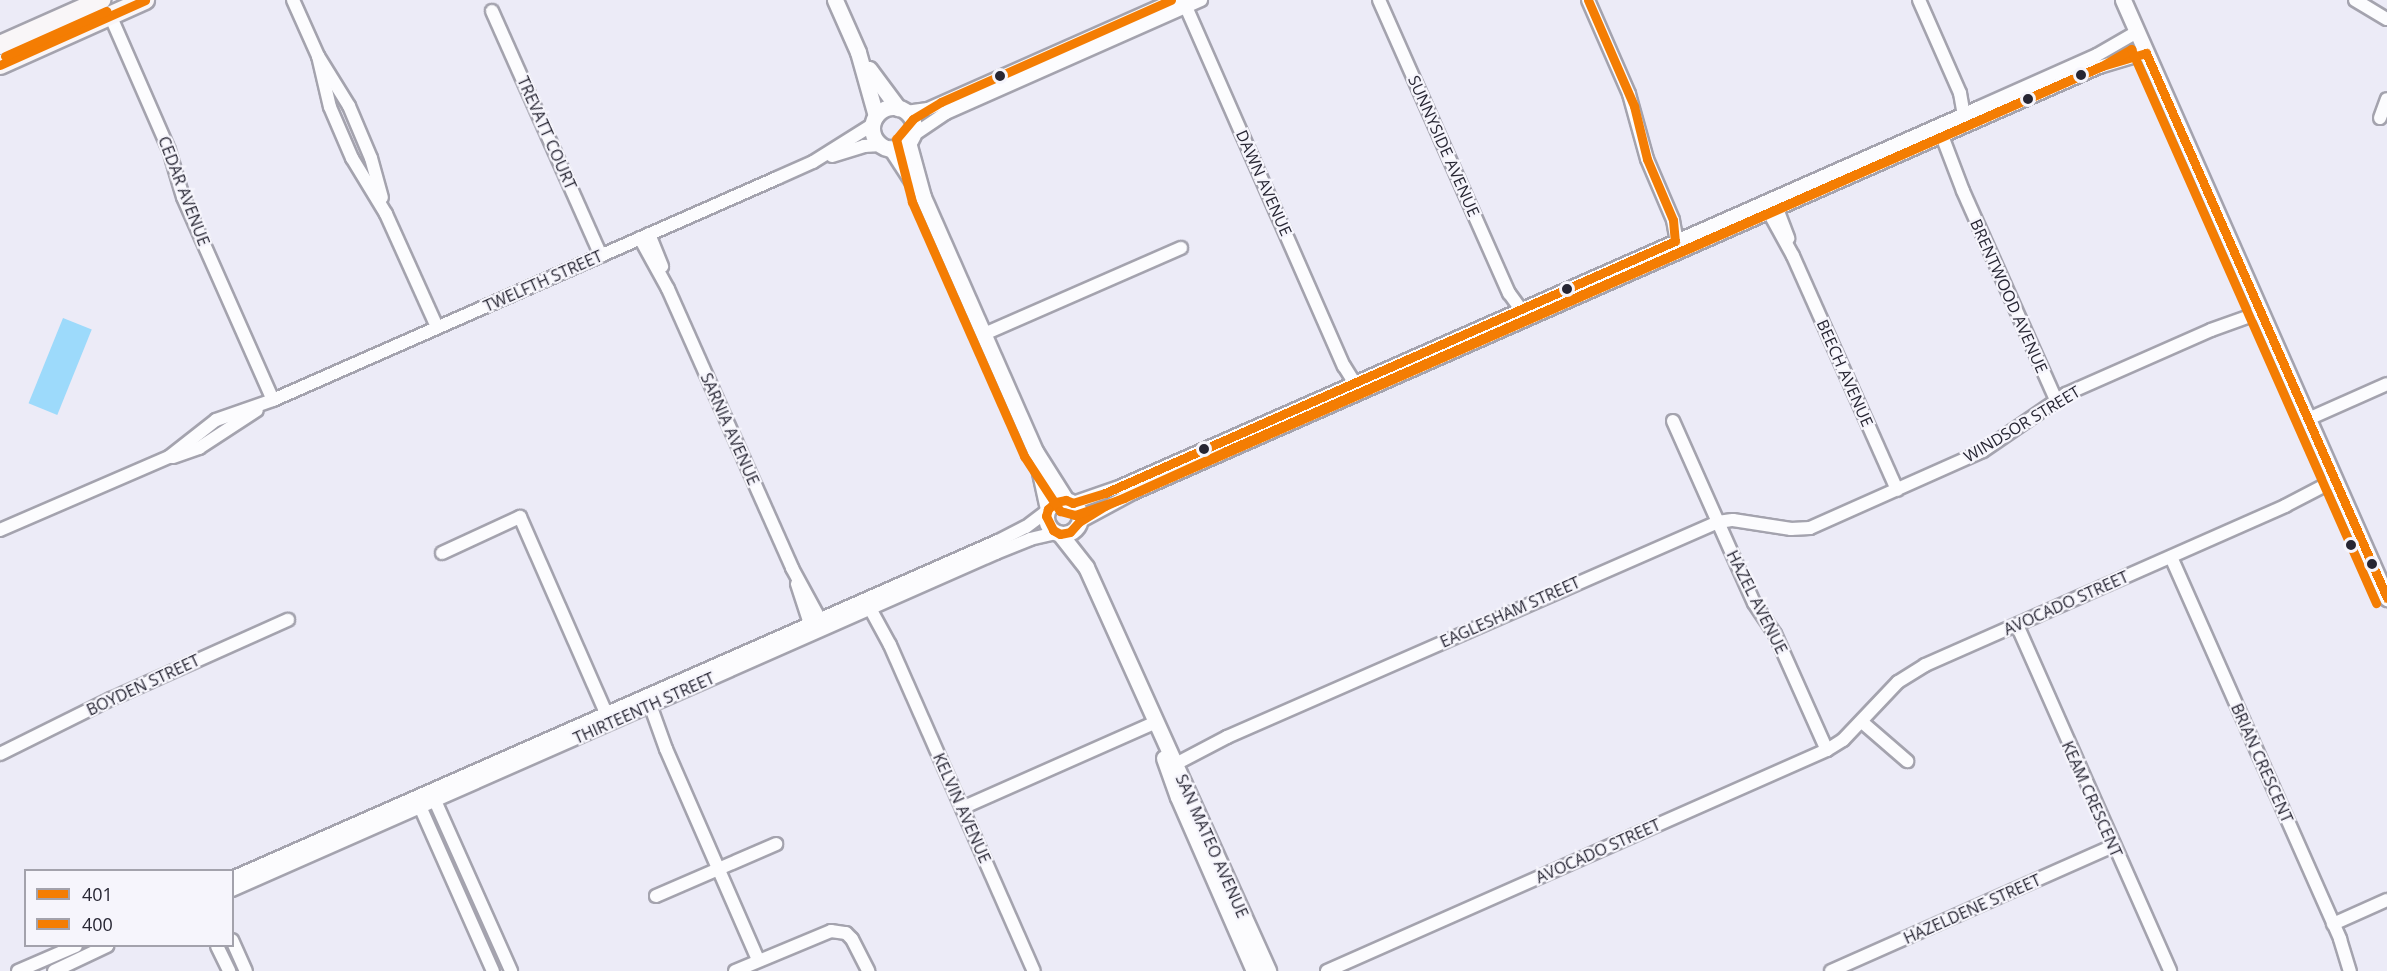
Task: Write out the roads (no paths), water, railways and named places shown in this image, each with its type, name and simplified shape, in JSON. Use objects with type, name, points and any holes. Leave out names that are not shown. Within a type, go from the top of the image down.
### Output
[{"type":"main road","points":[[0,45],[77,9],[106,8],[145,0]]},
{"type":"main road","points":[[0,65],[77,9]]},
{"type":"street","points":[[293,0],[318,56],[349,106],[371,158],[386,214]]},
{"type":"street","points":[[835,0],[858,52],[885,93],[913,123],[910,139],[923,197],[1035,451],[1048,510],[1049,526],[1059,533],[1070,532],[1078,524],[1131,494],[1354,389]]},
{"type":"street","points":[[874,121],[886,108],[928,109],[1174,0]]},
{"type":"street","points":[[886,147],[910,139],[946,113],[1185,3],[1201,0]]},
{"type":"street","name":"SUNNYSIDE AVENUE","points":[[1379,0],[1519,316]]},
{"type":"street","points":[[1588,0],[1629,94],[1647,159],[1683,244]]},
{"type":"street","points":[[1919,0],[1971,117]]},
{"type":"street","points":[[2123,0],[2387,597]]},
{"type":"street","points":[[2355,0],[2387,19]]},
{"type":"street","name":"DAWN AVENUE","points":[[1185,3],[1354,389]]},
{"type":"street","name":"CEDAR AVENUE","points":[[106,8],[169,150],[183,197],[273,399]]},
{"type":"street","name":"TREVATT COURT","points":[[492,11],[601,256]]},
{"type":"street","points":[[1971,117],[2097,55],[2137,32]]},
{"type":"street","points":[[858,52],[874,121],[874,136],[886,147],[923,197]]},
{"type":"street","points":[[1048,510],[1056,502],[1105,493],[1354,389],[1971,117],[2099,67],[2146,53]]},
{"type":"street","points":[[318,56],[330,107],[352,158],[386,214],[437,327]]},
{"type":"street","points":[[2380,118],[2387,99]]},
{"type":"street","name":"TWELFTH STREET","points":[[813,162],[874,121]]},
{"type":"street","name":"BRENTWOOD AVENUE","points":[[1936,132],[2056,400]]},
{"type":"street","name":"TWELFTH STREET","points":[[0,530],[169,457],[192,452],[273,399],[813,162],[864,146],[886,147]]},
{"type":"street","name":"BEECH AVENUE","points":[[1771,205],[1897,490]]},
{"type":"street","name":"SARNIA AVENUE","points":[[645,236],[817,626]]},
{"type":"street","points":[[984,334],[1181,248]]},
{"type":"street","name":"WINDSOR STREET","points":[[1800,529],[1810,528],[1989,448],[2056,400],[2259,309]]},
{"type":"street","points":[[2308,418],[2387,384]]},
{"type":"street","name":"HAZEL AVENUE","points":[[1673,421],[1758,612],[1775,634],[1827,750]]},
{"type":"street","points":[[1035,451],[1079,511],[1078,524]]},
{"type":"street","name":"AVOCADO STREET","points":[[1327,971],[1827,750],[1843,740],[1886,694],[1911,673],[2337,484]]},
{"type":"street","name":"THIRTEENTH STREET","points":[[234,877],[433,796],[871,602],[1031,524],[1048,510]]},
{"type":"street","points":[[442,553],[520,517],[608,718]]},
{"type":"street","name":"EAGLESHAM STREET","points":[[1170,763],[1718,522],[1733,520],[1800,529]]},
{"type":"street","name":"SAN MATEO AVENUE","points":[[1078,524],[1086,567],[1154,723],[1254,971]]},
{"type":"street","name":"SAN MATEO AVENUE","points":[[1059,533],[1086,567]]},
{"type":"street","name":"THIRTEENTH STREET","points":[[871,602],[1030,539],[1059,533]]},
{"type":"street","name":"BRIAN CRESCENT","points":[[2171,557],[2333,924],[2350,971]]},
{"type":"street","name":"KELVIN AVENUE","points":[[871,602],[1035,971]]},
{"type":"street","name":"BOYDEN STREET","points":[[0,754],[111,699],[288,620]]},
{"type":"street","name":"KEAM CRESCENT","points":[[2017,625],[2170,971]]},
{"type":"street","points":[[645,702],[758,960]]},
{"type":"street","points":[[1862,722],[1906,761]]},
{"type":"street","points":[[962,808],[1154,723]]},
{"type":"street","name":"SAN MATEO AVENUE","points":[[1170,763],[1268,971]]},
{"type":"street","points":[[433,796],[511,971]]},
{"type":"street","points":[[418,802],[493,971]]},
{"type":"street","name":"THIRTEENTH STREET","points":[[234,889],[418,802]]},
{"type":"street","points":[[656,896],[776,844]]},
{"type":"street","name":"HAZELDENE STREET","points":[[1830,971],[2113,846]]},
{"type":"street","points":[[2333,924],[2387,900]]},
{"type":"street","points":[[735,971],[825,931],[838,931],[852,939],[868,971]]},
{"type":"street","points":[[234,944],[246,971]]},
{"type":"street","points":[[18,971],[72,947]]},
{"type":"street","points":[[54,971],[103,947]]},
{"type":"street","points":[[218,947],[229,971]]},
{"type":"water","points":[[63,318],[92,330],[57,415],[29,403]]}]
